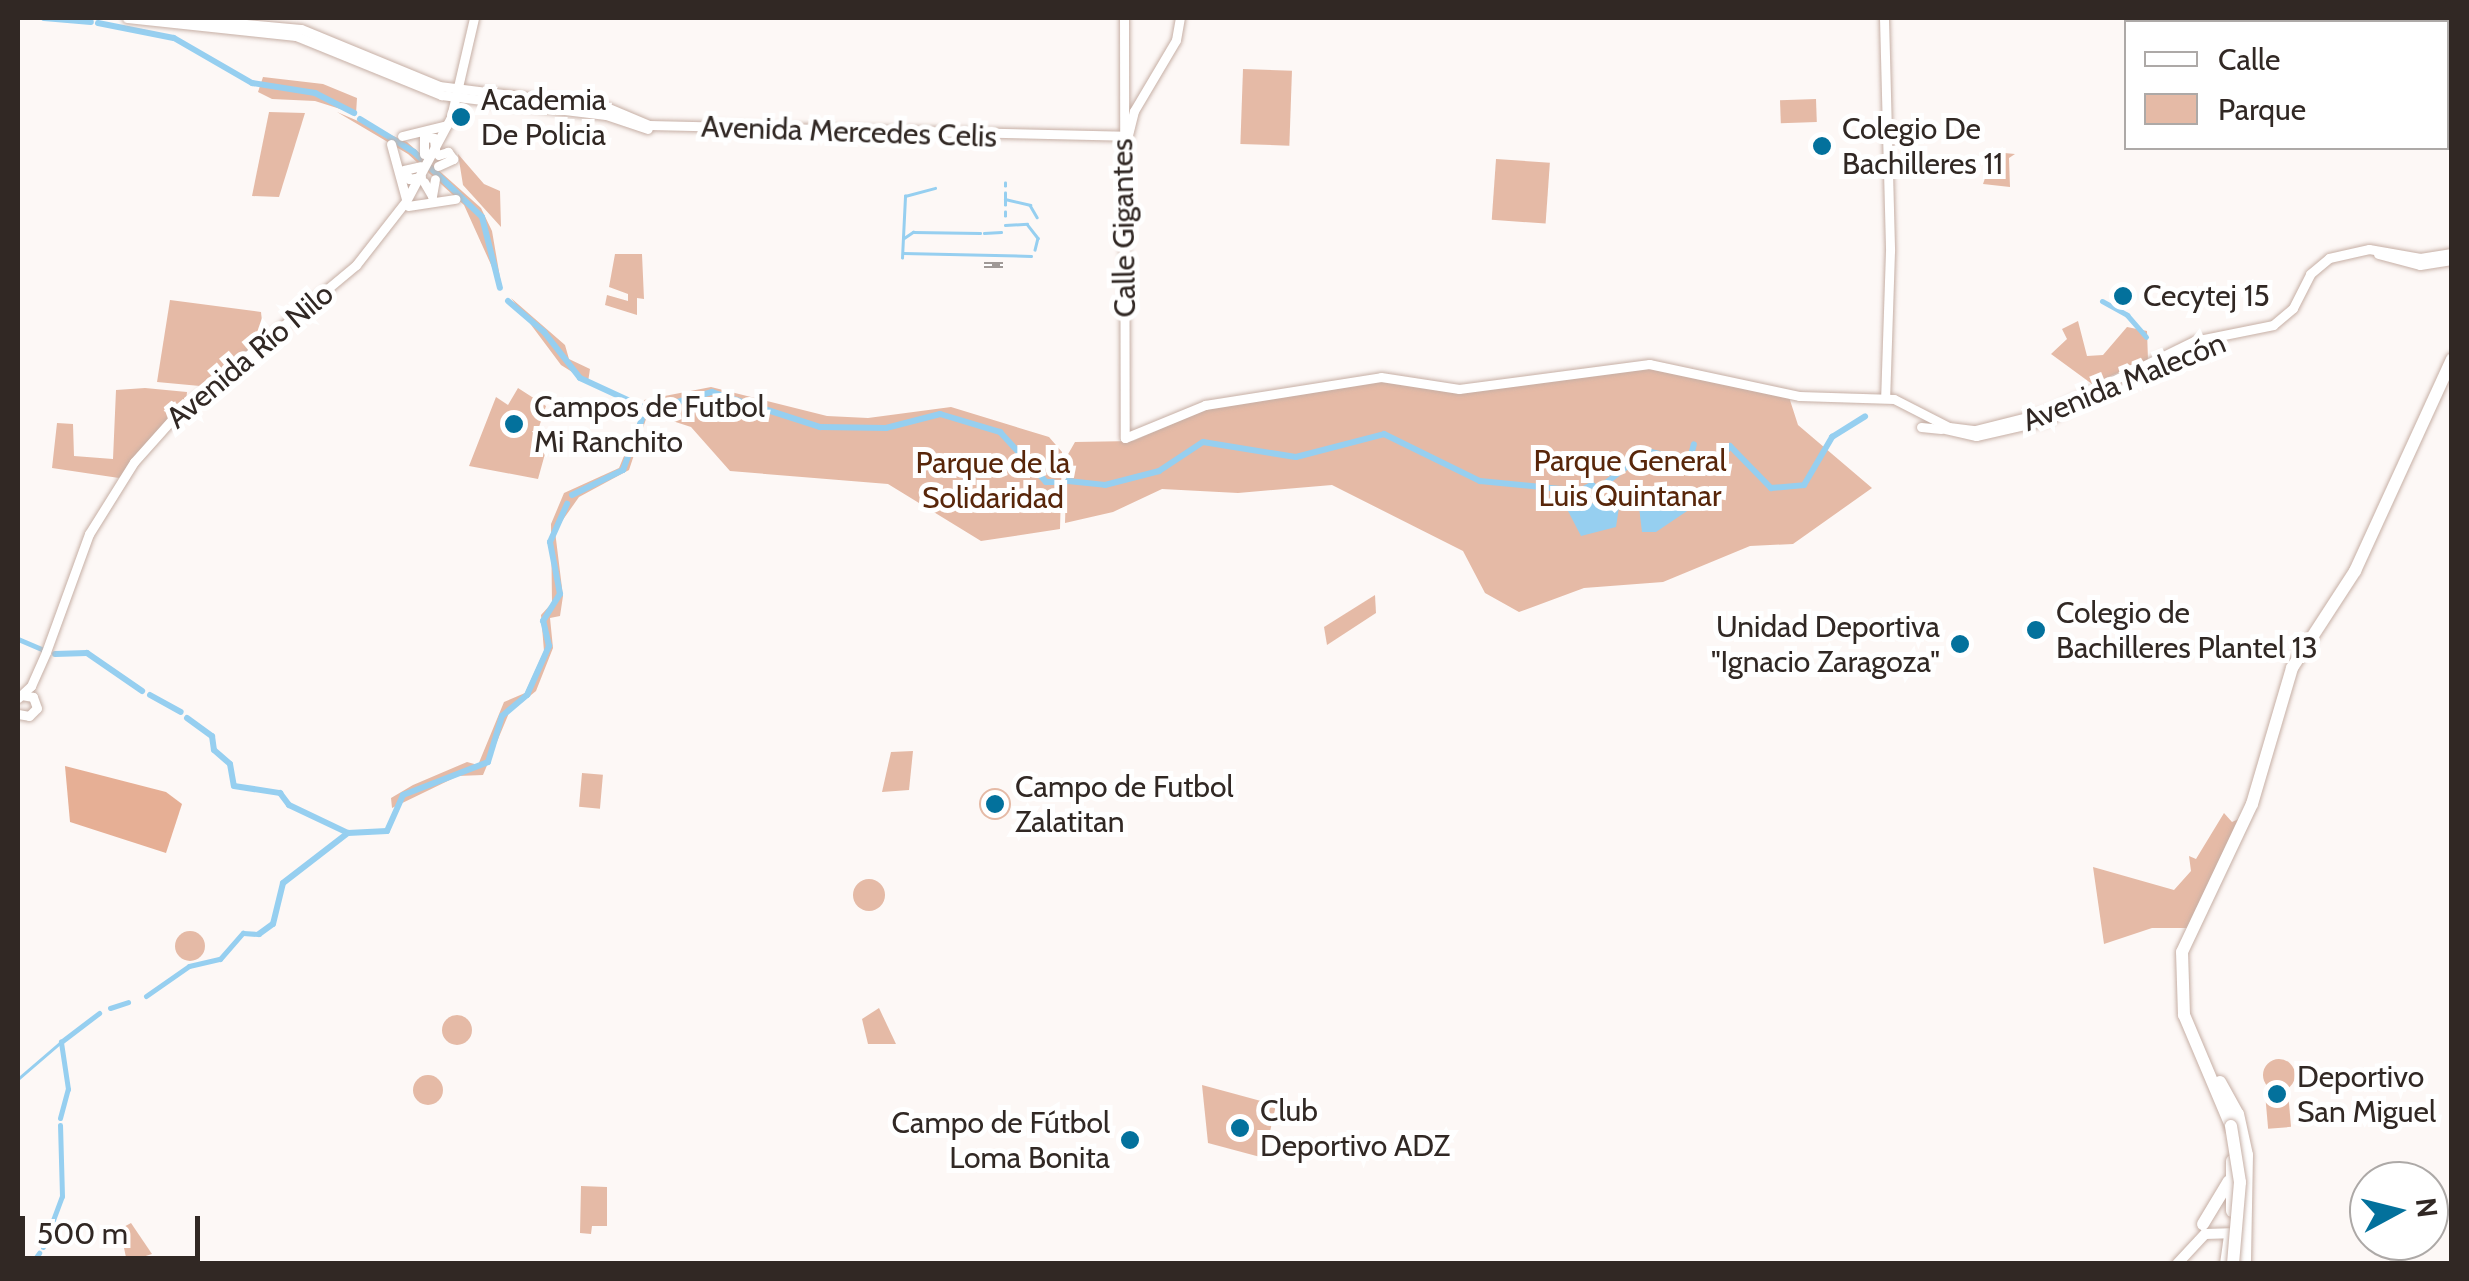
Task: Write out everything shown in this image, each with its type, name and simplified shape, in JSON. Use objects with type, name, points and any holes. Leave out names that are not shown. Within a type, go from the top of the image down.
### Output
[{"type":"highway","points":[[2233,1126],[2184,1015],[2180,961],[2252,804],[2284,686],[2355,571],[2452,360]]},
{"type":"highway","points":[[2238,1261],[2251,1232],[2238,1114],[2203,1050],[2185,999],[2187,951],[2250,826],[2290,684],[2362,572],[2452,376]]},
{"type":"highway","points":[[2216,1069],[2233,1126],[2240,1189],[2238,1261]]},
{"type":"highway","points":[[2224,1108],[2233,1169],[2227,1234],[2238,1261]]},
{"type":"highway","points":[[2199,1225],[2233,1169]]},
{"type":"highway","points":[[2232,1210],[2242,1218],[2250,1211]]},
{"type":"main road","name":"Avenida Mercedes Celis","points":[[128,18],[296,36],[458,97],[606,115],[640,129],[655,125],[1125,136]]},
{"type":"main road","name":"Avenida Mercedes Celis","points":[[180,18],[301,29],[458,97],[528,98],[606,107],[655,125]]},
{"type":"main road","name":"Avenida Río Nilo","points":[[19,697],[46,652],[89,534],[152,444],[332,290],[407,204],[449,126],[476,18]]},
{"type":"main road","name":"Calle Gigantes","points":[[1124,18],[1130,105],[1125,136],[1125,438]]},
{"type":"main road","points":[[1130,105],[1176,40],[1180,18]]},
{"type":"main road","points":[[1882,18],[1888,399]]},
{"type":"main road","points":[[500,102],[528,98]]},
{"type":"main road","points":[[402,136],[449,126]]},
{"type":"main road","points":[[390,144],[407,204],[455,199]]},
{"type":"main road","name":"Avenida Malecón","points":[[1125,438],[1205,405],[1381,377],[1444,390],[1649,364],[1798,396],[1888,399],[1956,429],[2009,425],[2051,411],[2194,341],[2272,324],[2293,308],[2310,274],[2328,258],[2368,249],[2420,258],[2452,252]]},
{"type":"main road","name":"Avenida Malecón","points":[[1888,399],[1962,437],[2054,416],[2105,385],[2213,340],[2280,326],[2296,311],[2316,272],[2332,262],[2370,254],[2420,265],[2452,260]]},
{"type":"main road","points":[[1921,428],[1944,430]]},
{"type":"main road","name":"Avenida Río Nilo","points":[[19,716],[36,711],[34,698],[93,536],[152,444]]},
{"type":"main road","points":[[19,697],[34,698]]},
{"type":"main road","points":[[18,728],[19,716]]},
{"type":"main road","points":[[2174,1264],[2199,1225],[2227,1234]]},
{"type":"main road","points":[[2174,1264],[2200,1237],[2251,1232]]},
{"type":"green space","points":[[1243,69],[1292,71],[1289,146],[1240,144]]},
{"type":"green space","points":[[263,77],[323,84],[357,98],[356,114],[315,101],[272,99],[258,92]]},
{"type":"green space","points":[[1816,99],[1817,122],[1781,123],[1780,100]]},
{"type":"green space","points":[[269,112],[305,113],[279,197],[252,196]]},
{"type":"green space","points":[[337,112],[407,142],[481,208],[492,231],[502,289],[464,205],[408,154]]},
{"type":"green space","points":[[1994,152],[2015,154],[2009,158],[2010,187],[1983,184]]},
{"type":"green space","points":[[458,154],[484,184],[500,191],[501,227],[463,185]]},
{"type":"green space","points":[[1496,159],[1550,163],[1546,224],[1492,220]]},
{"type":"green space","points":[[615,254],[642,254],[644,299],[637,298],[637,315],[605,305],[607,295],[628,301],[628,294],[609,287]]},
{"type":"green space","points":[[511,298],[565,345],[569,359],[590,369],[588,382],[561,365]]},
{"type":"green space","points":[[170,300],[261,312],[264,340],[200,386],[157,382]]},
{"type":"green space","points":[[2078,321],[2087,356],[2103,355],[2127,327],[2147,331],[2148,360],[2092,384],[2051,354],[2067,339],[2062,329]]},
{"type":"green space","name":"Parque General Luis Quintanar","points":[[1642,367],[1789,397],[1798,425],[1872,488],[1793,544],[1750,546],[1663,582],[1584,588],[1519,612],[1485,593],[1463,551],[1332,485],[1238,493],[1162,489],[1113,512],[1065,523],[1067,456],[1075,442],[1133,441],[1206,409],[1381,380],[1464,392]]},
{"type":"green space","name":"Parque de la Solidaridad","points":[[711,387],[827,416],[868,418],[951,407],[1049,437],[1062,452],[1060,529],[981,541],[888,484],[730,471],[691,427],[651,414],[644,400]]},
{"type":"green space","name":"Campos de Futbol Mi Ranchito","points":[[518,388],[546,406],[535,439],[548,443],[538,479],[469,466],[496,397],[508,405]]},
{"type":"green space","points":[[116,390],[187,392],[186,402],[119,478],[52,468],[57,423],[73,424],[74,456],[113,459]]},
{"type":"green space","points":[[640,417],[646,419],[629,470],[579,497],[555,531],[563,596],[560,616],[550,618],[553,648],[536,691],[509,713],[483,775],[458,776],[392,808],[391,798],[413,785],[467,762],[478,765],[504,702],[525,693],[544,651],[541,615],[552,603],[551,524],[564,493],[619,468]]},
{"type":"green space","points":[[1375,595],[1376,613],[1327,645],[1324,627]]},
{"type":"green space","points":[[913,751],[909,790],[882,792],[891,752]]},
{"type":"green space","points":[[582,773],[603,775],[600,809],[579,807]]},
{"type":"green space","name":"Campo de Futbol Zalatitan","points":[[995,788],[1007,792],[1011,804],[1007,816],[995,820],[983,816],[979,804],[983,792]]},
{"type":"green space","points":[[2224,813],[2232,822],[2241,818],[2187,928],[2152,928],[2104,944],[2093,867],[2174,890],[2191,871],[2189,856],[2196,859]]},
{"type":"green space","points":[[869,879],[880,884],[885,895],[880,906],[869,911],[858,906],[853,895],[858,884]]},
{"type":"green space","points":[[190,931],[200,936],[205,946],[200,956],[190,961],[180,956],[175,946],[180,936]]},
{"type":"green space","points":[[879,1008],[896,1044],[868,1044],[862,1019]]},
{"type":"green space","points":[[457,1015],[468,1019],[472,1030],[468,1041],[457,1045],[446,1041],[442,1030],[446,1019]]},
{"type":"green space","points":[[2279,1059],[2291,1063],[2295,1075],[2291,1087],[2279,1091],[2267,1087],[2263,1075],[2267,1063]]},
{"type":"green space","points":[[428,1075],[439,1079],[443,1090],[439,1101],[428,1105],[417,1101],[413,1090],[417,1079]]},
{"type":"green space","name":"Club Deportivo ADZ","points":[[1202,1085],[1276,1105],[1264,1158],[1208,1143]]},
{"type":"green space","points":[[2288,1092],[2291,1127],[2268,1129],[2265,1094]]},
{"type":"green space","points":[[581,1186],[607,1187],[607,1226],[592,1226],[591,1234],[580,1233]]},
{"type":"green space","points":[[131,1223],[152,1254],[127,1262],[120,1229]]},
{"type":"shaded area","points":[[65,766],[166,792],[182,804],[166,853],[70,822]]},
{"type":"water","points":[[1692,493],[1696,505],[1656,532],[1642,532],[1639,507],[1655,511],[1665,495]]},
{"type":"water","points":[[1621,494],[1616,527],[1581,536],[1568,511]]},
{"type":"waterway","points":[[44,18],[91,22]]},
{"type":"waterway","points":[[98,23],[174,38],[252,83],[315,93],[354,113]]},
{"type":"waterway","points":[[360,119],[414,152],[482,217],[500,288]]},
{"type":"waterway","points":[[902,258],[905,196],[935,188]]},
{"type":"waterway","points":[[1005,193],[1005,205]]},
{"type":"waterway","points":[[1005,199],[1030,205],[1037,217]]},
{"type":"waterway","points":[[1005,225],[1027,224],[1038,238],[1035,250]]},
{"type":"waterway","points":[[904,238],[913,232],[980,233]]},
{"type":"waterway","points":[[984,233],[1001,232]]},
{"type":"waterway","points":[[903,253],[1031,256]]},
{"type":"waterway","points":[[508,301],[544,332],[580,378],[647,409]]},
{"type":"waterway","points":[[2102,301],[2127,315],[2146,337]]},
{"type":"waterway","points":[[643,412],[712,392],[820,427],[886,428],[940,414],[1000,432],[1046,482],[1053,482]]},
{"type":"waterway","points":[[1691,455],[1697,468],[1703,457],[1718,462],[1730,446],[1771,488],[1804,485],[1832,437],[1865,416]]},
{"type":"waterway","points":[[572,495],[623,470],[642,419]]},
{"type":"waterway","points":[[1068,481],[1105,485],[1159,471],[1203,442],[1296,457],[1384,434],[1480,481],[1561,489],[1568,497],[1592,485],[1598,489],[1647,451],[1679,459],[1691,455],[1694,444]]},
{"type":"waterway","points":[[259,934],[273,924],[283,883],[348,833],[387,831],[403,795],[488,762],[502,716],[527,695],[549,646],[543,621],[560,594],[550,542],[567,504]]},
{"type":"waterway","points":[[18,639],[44,650]]},
{"type":"waterway","points":[[55,654],[87,653],[142,691]]},
{"type":"waterway","points":[[150,695],[181,712]]},
{"type":"waterway","points":[[187,718],[212,736],[214,750],[230,764],[234,786],[280,793],[289,805],[348,833]]},
{"type":"waterway","points":[[146,996],[189,966],[220,959],[243,933],[259,934]]},
{"type":"waterway","points":[[110,1008],[128,1002]]},
{"type":"waterway","points":[[60,1118],[68,1089],[61,1042],[99,1013]]},
{"type":"waterway","points":[[18,1079],[61,1042]]},
{"type":"waterway","points":[[43,1247],[62,1196],[60,1125]]},
{"type":"waterway","points":[[31,1264],[39,1253]]},
{"type":"railway","points":[[984,265],[1003,265]]},
{"type":"place","name":"Academia De Policia","points":[[461,117]]},
{"type":"place","name":"Colegio De Bachilleres 11","points":[[1822,146]]},
{"type":"place","name":"Cecytej 15","points":[[2123,296]]},
{"type":"place","name":"Campos de Futbol Mi Ranchito","points":[[514,424]]},
{"type":"place","name":"Colegio de Bachilleres Plantel 13","points":[[2036,630]]},
{"type":"place","name":"Unidad Deportiva \"Ignacio Zaragoza\"","points":[[1960,644]]},
{"type":"place","name":"Campo de Futbol Zalatitan","points":[[995,804]]},
{"type":"place","name":"Deportivo San Miguel","points":[[2277,1094]]},
{"type":"place","name":"Club Deportivo ADZ","points":[[1240,1128]]},
{"type":"place","name":"Campo de Fútbol Loma Bonita","points":[[1130,1140]]}]
